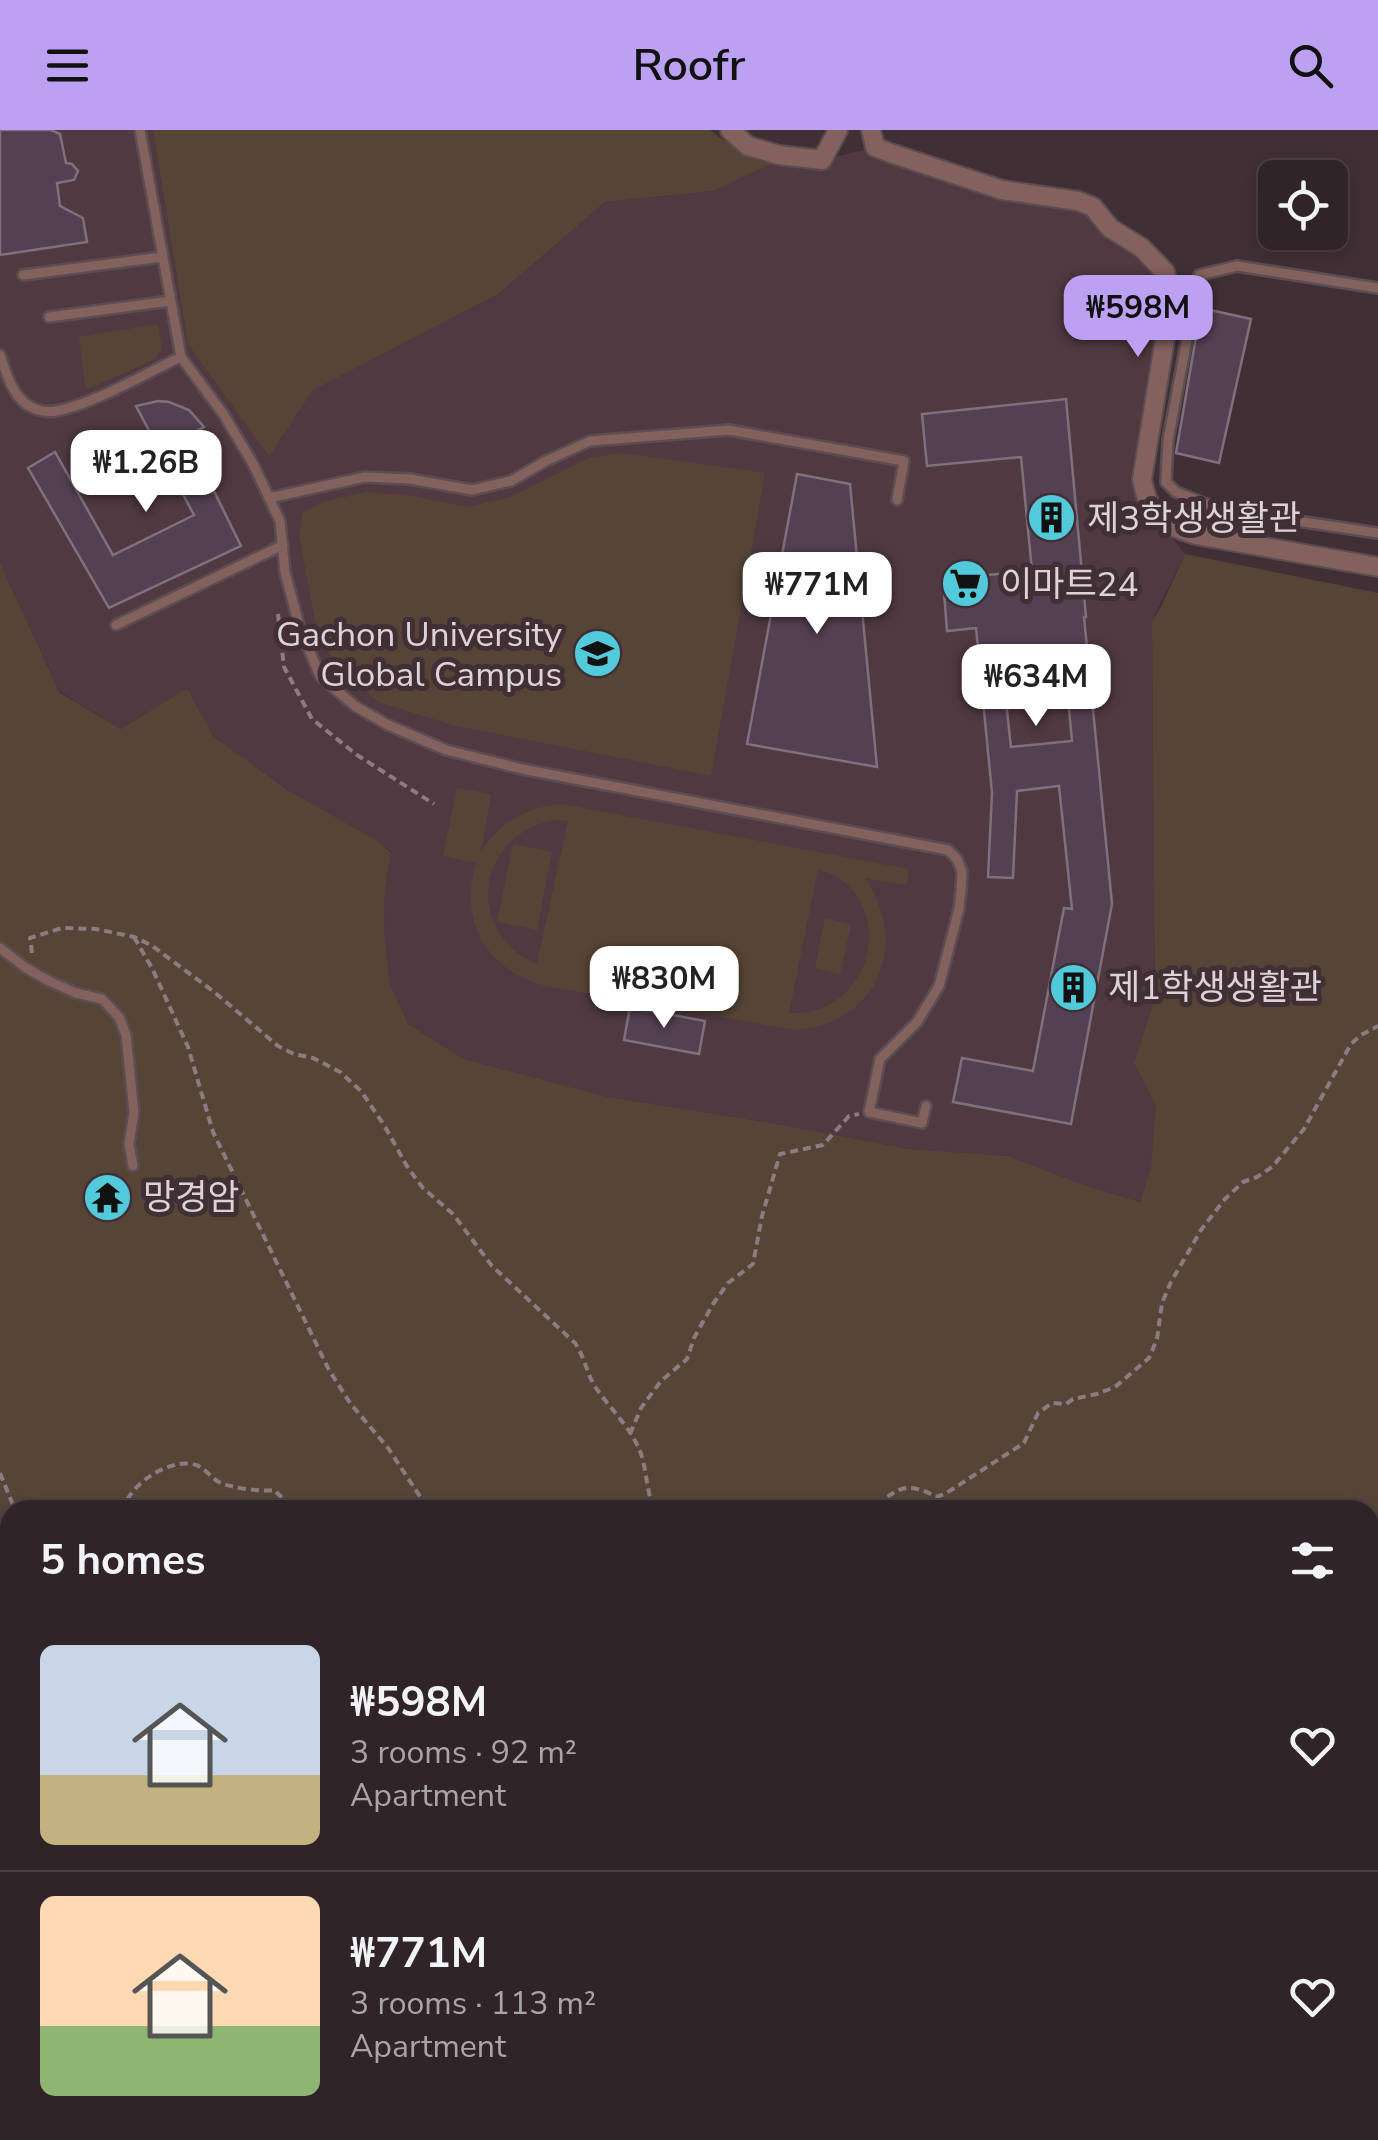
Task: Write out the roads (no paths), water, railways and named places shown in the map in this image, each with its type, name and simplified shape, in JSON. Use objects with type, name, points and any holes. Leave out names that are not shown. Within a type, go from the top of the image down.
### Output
[{"type":"street","points":[[730,130],[748,146],[779,155],[822,160],[838,130]]},
{"type":"street","points":[[871,130],[875,147],[1002,190],[1078,201],[1093,208],[1110,228],[1142,248],[1165,272],[1171,302],[1142,479],[1149,508],[1172,528],[1378,567]]},
{"type":"lane","points":[[140,130],[181,357],[253,464],[280,522],[285,572],[299,625],[320,676],[355,706],[446,750],[522,769],[948,850],[958,859],[961,890],[939,986],[917,1022],[880,1059],[869,1112],[922,1123],[926,1106]]},
{"type":"lane","points":[[23,276],[162,256]]},
{"type":"lane","points":[[1378,288],[1237,266],[1199,275],[1168,440],[1166,482],[1176,492],[1206,504],[1378,532]]},
{"type":"lane","points":[[49,317],[170,301]]},
{"type":"lane","points":[[0,355],[19,398],[41,411],[81,404],[181,357]]},
{"type":"lane","points":[[269,498],[365,476],[472,490],[512,481],[590,441],[729,430],[904,461],[897,500]]},
{"type":"lane","points":[[116,625],[282,545]]},
{"type":"lane","points":[[0,948],[33,973],[76,993],[102,999],[118,1018],[126,1035],[134,1112],[129,1144],[134,1166]]},
{"type":"place","name":"제3학생생활관","points":[[1052,518]]},
{"type":"place","name":"이마트24","points":[[965,584]]},
{"type":"place","name":"Gachon University Global Campus","points":[[597,654]]},
{"type":"place","name":"제1학생생활관","points":[[1073,987]]},
{"type":"place","name":"망경암","points":[[108,1197]]}]
